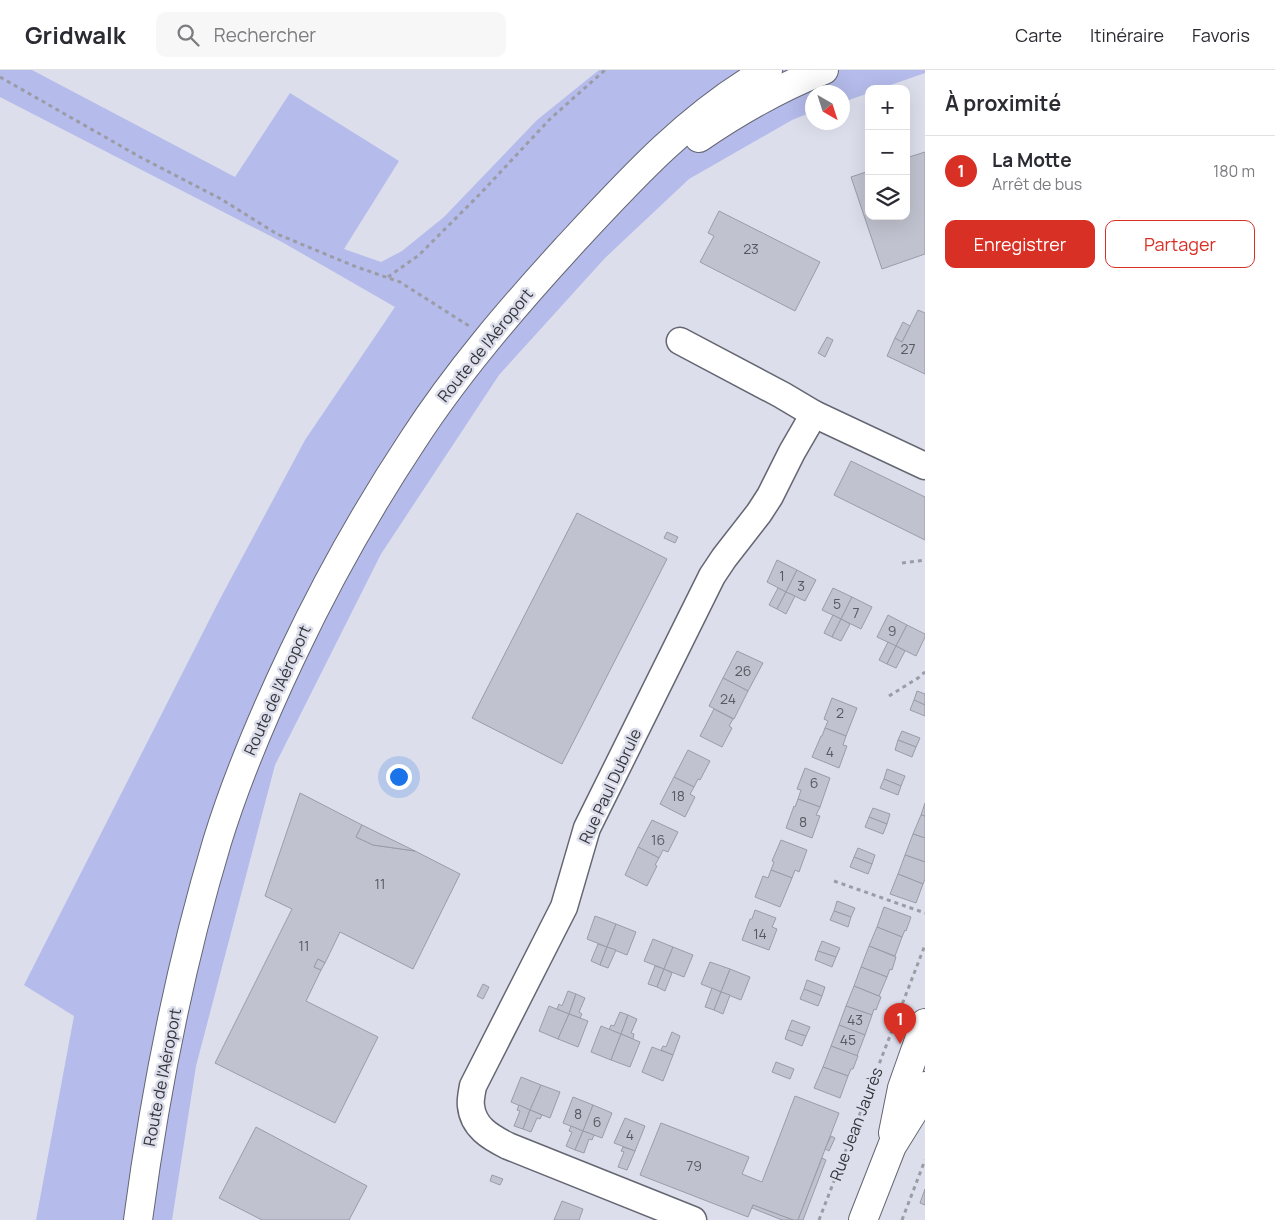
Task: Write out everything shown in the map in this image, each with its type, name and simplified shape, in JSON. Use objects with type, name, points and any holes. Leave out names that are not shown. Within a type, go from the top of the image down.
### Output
[{"type":"main road","name":"Route de l'Aéroport","points":[[138,1220],[158,1090],[178,993],[218,840],[244,766],[276,688],[338,563],[379,492],[414,437],[454,382],[536,281],[636,174],[668,144],[710,109],[747,82],[768,70]]},
{"type":"main road","name":"Route de l'Aéroport","points":[[579,235],[670,159],[720,124],[763,99],[824,70]]},
{"type":"main road","name":"Rue Jean Jaurès","points":[[892,1146],[902,1088],[925,1022]]},
{"type":"main road","name":"Rue Jean Jaurès","points":[[863,1220],[892,1146],[915,1109],[925,1086]]},
{"type":"street","points":[[680,341],[814,414],[925,466]]},
{"type":"street","name":"Rue Paul Dubrule","points":[[693,1220],[495,1140],[482,1130],[475,1121],[470,1105],[473,1086],[564,907],[587,828],[712,576],[770,496],[814,414]]},
{"type":"path","points":[[387,277],[419,255],[480,194],[550,119],[605,70]]},
{"type":"path","points":[[0,77],[140,157],[221,199],[277,234],[354,266],[400,282],[488,339]]},
{"type":"path","points":[[902,563],[925,560]]},
{"type":"path","points":[[889,696],[925,672]]},
{"type":"path","points":[[834,882],[925,913]]},
{"type":"path","name":"Rue Jean Jaurès","points":[[819,1220],[925,945]]},
{"type":"path","points":[[902,1220],[925,1160]]},
{"type":"shaded area","points":[[0,70],[32,70],[235,177],[290,93],[399,161],[344,249],[381,262],[402,251],[444,217],[537,120],[599,70],[925,70],[925,73],[890,85],[865,85],[865,94],[850,100],[850,85],[805,85],[805,115],[792,120],[689,179],[605,258],[499,375],[381,554],[275,765],[196,1066],[172,1220],[36,1220],[74,1016],[24,985],[220,599],[305,440],[395,307],[282,242],[0,97]]},
{"type":"building","points":[[925,152],[925,254],[882,269],[865,220],[910,220],[910,157]]},
{"type":"building","points":[[865,172],[865,219],[851,177]]},
{"type":"building","points":[[719,211],[820,262],[795,311],[700,262],[714,236],[708,233]]},
{"type":"building","points":[[918,310],[925,313],[925,374],[887,356],[895,338],[902,342]]},
{"type":"building","points":[[903,322],[910,326],[902,342],[895,338]]},
{"type":"building","points":[[827,337],[833,340],[825,357],[818,353]]},
{"type":"building","points":[[851,461],[925,497],[925,540],[834,495]]},
{"type":"building","points":[[577,513],[667,559],[562,764],[472,718]]},
{"type":"building","points":[[667,532],[678,537],[675,543],[664,538]]},
{"type":"building","points":[[777,560],[797,570],[786,592],[767,582]]},
{"type":"building","points":[[797,570],[816,580],[805,601],[786,592]]},
{"type":"building","points":[[778,588],[786,592],[777,609],[769,605]]},
{"type":"building","points":[[833,588],[852,597],[841,619],[822,610]]},
{"type":"building","points":[[786,592],[795,596],[786,614],[777,609]]},
{"type":"building","points":[[852,597],[872,607],[861,629],[841,619]]},
{"type":"building","points":[[833,615],[841,619],[832,637],[824,633]]},
{"type":"building","points":[[888,615],[907,625],[896,646],[877,637]]},
{"type":"building","points":[[841,619],[850,624],[841,641],[832,637]]},
{"type":"building","points":[[907,625],[925,634],[916,656],[896,646]]},
{"type":"building","points":[[888,642],[896,646],[887,664],[879,660]]},
{"type":"building","points":[[896,646],[905,651],[896,668],[887,664]]},
{"type":"building","points":[[737,651],[763,663],[748,691],[723,678]]},
{"type":"building","points":[[723,678],[748,691],[734,719],[709,706]]},
{"type":"building","points":[[917,691],[925,694],[925,705],[914,700]]},
{"type":"building","points":[[832,698],[857,708],[846,736],[825,728],[828,721],[824,719]]},
{"type":"building","points":[[914,700],[925,705],[925,716],[910,710]]},
{"type":"building","points":[[714,709],[733,719],[729,726],[732,728],[722,747],[700,736]]},
{"type":"building","points":[[825,728],[846,736],[843,745],[847,746],[839,768],[812,757]]},
{"type":"building","points":[[902,731],[920,738],[916,747],[898,740]]},
{"type":"building","points":[[898,740],[916,747],[912,757],[895,750]]},
{"type":"building","points":[[688,750],[710,761],[694,787],[674,777]]},
{"type":"building","points":[[805,768],[830,778],[820,807],[798,799],[801,790],[797,789]]},
{"type":"building","points":[[887,769],[905,776],[901,786],[884,779]]},
{"type":"building","points":[[674,777],[694,787],[690,794],[695,797],[685,817],[660,804]]},
{"type":"building","points":[[884,779],[901,786],[898,795],[880,788]]},
{"type":"building","points":[[300,793],[362,825],[356,837],[373,845],[415,851],[460,874],[413,969],[340,932],[325,963],[318,959],[314,967],[321,970],[306,1001],[378,1037],[335,1123],[215,1063],[292,909],[265,896]]},
{"type":"building","points":[[798,799],[820,807],[816,815],[820,816],[812,838],[786,828]]},
{"type":"building","points":[[925,803],[925,816],[921,815]]},
{"type":"building","points":[[873,808],[890,814],[887,824],[869,817]]},
{"type":"building","points":[[921,815],[925,816],[925,838],[913,834]]},
{"type":"building","points":[[869,817],[887,824],[883,834],[865,827]]},
{"type":"building","points":[[652,820],[678,832],[668,852],[663,850],[659,858],[638,847]]},
{"type":"building","points":[[362,825],[415,851],[373,845],[356,837]]},
{"type":"building","points":[[913,834],[925,838],[925,862],[905,855]]},
{"type":"building","points":[[781,840],[807,850],[799,872],[795,870],[792,878],[771,870],[774,862],[772,861]]},
{"type":"building","points":[[638,847],[659,858],[647,886],[625,875]]},
{"type":"building","points":[[858,848],[875,855],[872,864],[854,857]]},
{"type":"building","points":[[905,855],[925,862],[925,879],[923,884],[898,874]]},
{"type":"building","points":[[854,857],[872,864],[868,874],[850,867]]},
{"type":"building","points":[[771,870],[792,878],[780,907],[755,897],[763,876],[768,878]]},
{"type":"building","points":[[898,874],[923,884],[916,903],[890,894]]},
{"type":"building","points":[[837,901],[855,908],[851,917],[834,911]]},
{"type":"building","points":[[884,907],[911,917],[902,937],[877,927]]},
{"type":"building","points":[[755,910],[776,918],[772,927],[777,929],[769,950],[742,940]]},
{"type":"building","points":[[834,911],[851,917],[848,927],[830,920]]},
{"type":"building","points":[[595,916],[616,924],[607,947],[587,939]]},
{"type":"building","points":[[616,924],[636,932],[627,955],[607,947]]},
{"type":"building","points":[[877,927],[902,937],[895,956],[869,946]]},
{"type":"building","points":[[653,939],[673,947],[664,969],[644,961]]},
{"type":"building","points":[[822,941],[840,948],[836,957],[818,951]]},
{"type":"building","points":[[598,944],[607,947],[600,965],[591,961]]},
{"type":"building","points":[[869,946],[896,957],[892,970],[890,969],[887,977],[861,967]]},
{"type":"building","points":[[607,947],[616,950],[608,968],[600,965]]},
{"type":"building","points":[[673,947],[693,955],[684,977],[664,969]]},
{"type":"building","points":[[818,951],[836,957],[832,967],[815,960]]},
{"type":"building","points":[[318,959],[325,963],[321,970],[314,967]]},
{"type":"building","points":[[710,962],[730,969],[721,992],[701,984]]},
{"type":"building","points":[[655,966],[664,969],[657,987],[648,984]]},
{"type":"building","points":[[861,967],[887,977],[879,996],[854,986]]},
{"type":"building","points":[[664,969],[672,973],[665,991],[657,987]]},
{"type":"building","points":[[730,969],[750,977],[741,1000],[721,992]]},
{"type":"building","points":[[807,980],[825,987],[822,996],[804,989]]},
{"type":"building","points":[[483,984],[489,987],[483,999],[477,996]]},
{"type":"building","points":[[854,986],[881,997],[872,1015],[846,1006]]},
{"type":"building","points":[[712,988],[721,992],[714,1010],[705,1007]]},
{"type":"building","points":[[804,989],[822,996],[818,1006],[800,999]]},
{"type":"building","points":[[568,991],[576,994],[569,1014],[557,1009],[559,1004],[562,1006]]},
{"type":"building","points":[[721,992],[730,995],[723,1014],[714,1010]]},
{"type":"building","points":[[576,994],[585,998],[579,1012],[582,1014],[580,1018],[569,1014]]},
{"type":"building","points":[[549,1006],[569,1014],[558,1039],[539,1031]]},
{"type":"building","points":[[846,1006],[872,1015],[865,1035],[839,1025]]},
{"type":"building","points":[[620,1012],[628,1015],[621,1034],[609,1030],[611,1025],[614,1026]]},
{"type":"building","points":[[569,1014],[588,1021],[578,1047],[558,1039]]},
{"type":"building","points":[[628,1015],[637,1019],[631,1033],[634,1034],[633,1039],[621,1034]]},
{"type":"building","points":[[792,1020],[810,1027],[806,1036],[788,1030]]},
{"type":"building","points":[[839,1025],[865,1035],[857,1056],[831,1046]]},
{"type":"building","points":[[601,1026],[621,1034],[611,1060],[591,1052]]},
{"type":"building","points":[[788,1030],[806,1036],[802,1046],[785,1039]]},
{"type":"building","points":[[672,1032],[680,1036],[673,1055],[661,1050],[663,1046],[666,1047]]},
{"type":"building","points":[[621,1034],[640,1042],[630,1067],[611,1060]]},
{"type":"building","points":[[831,1046],[858,1056],[848,1076],[823,1067]]},
{"type":"building","points":[[652,1047],[673,1055],[663,1081],[642,1072]]},
{"type":"building","points":[[776,1062],[794,1069],[790,1079],[772,1072]]},
{"type":"building","points":[[823,1067],[848,1076],[840,1098],[814,1088]]},
{"type":"building","points":[[521,1077],[541,1085],[530,1110],[511,1102]]},
{"type":"building","points":[[541,1085],[560,1092],[550,1118],[530,1110]]},
{"type":"building","points":[[795,1096],[839,1113],[798,1220],[793,1220],[753,1205],[748,1217],[640,1175],[661,1123],[749,1157],[742,1174],[762,1182]]},
{"type":"building","points":[[573,1097],[593,1105],[583,1131],[563,1123]]},
{"type":"building","points":[[519,1105],[530,1110],[523,1129],[514,1126],[520,1111],[517,1110]]},
{"type":"building","points":[[593,1105],[612,1113],[602,1138],[583,1131]]},
{"type":"building","points":[[530,1110],[542,1115],[540,1119],[537,1118],[531,1132],[523,1129]]},
{"type":"building","points":[[625,1118],[645,1126],[635,1151],[614,1143]]},
{"type":"building","points":[[571,1126],[583,1131],[575,1150],[566,1146],[572,1132],[569,1131]]},
{"type":"building","points":[[256,1127],[367,1186],[349,1220],[262,1220],[219,1198]]},
{"type":"building","points":[[583,1131],[594,1135],[592,1140],[589,1139],[584,1153],[575,1150]]},
{"type":"building","points":[[831,1136],[835,1138],[829,1151],[825,1149]]},
{"type":"building","points":[[623,1147],[635,1151],[627,1170],[618,1167],[624,1152],[621,1151]]},
{"type":"building","points":[[822,1158],[826,1160],[803,1220],[798,1220]]},
{"type":"building","points":[[492,1175],[503,1179],[500,1185],[490,1181]]},
{"type":"building","points":[[925,1189],[925,1205],[920,1203]]},
{"type":"building","points":[[562,1201],[583,1209],[579,1220],[554,1220]]},
{"type":"building","points":[[753,1205],[793,1220],[782,1220],[752,1208]]},
{"type":"place","name":"La Motte","points":[[900,1044]]}]
